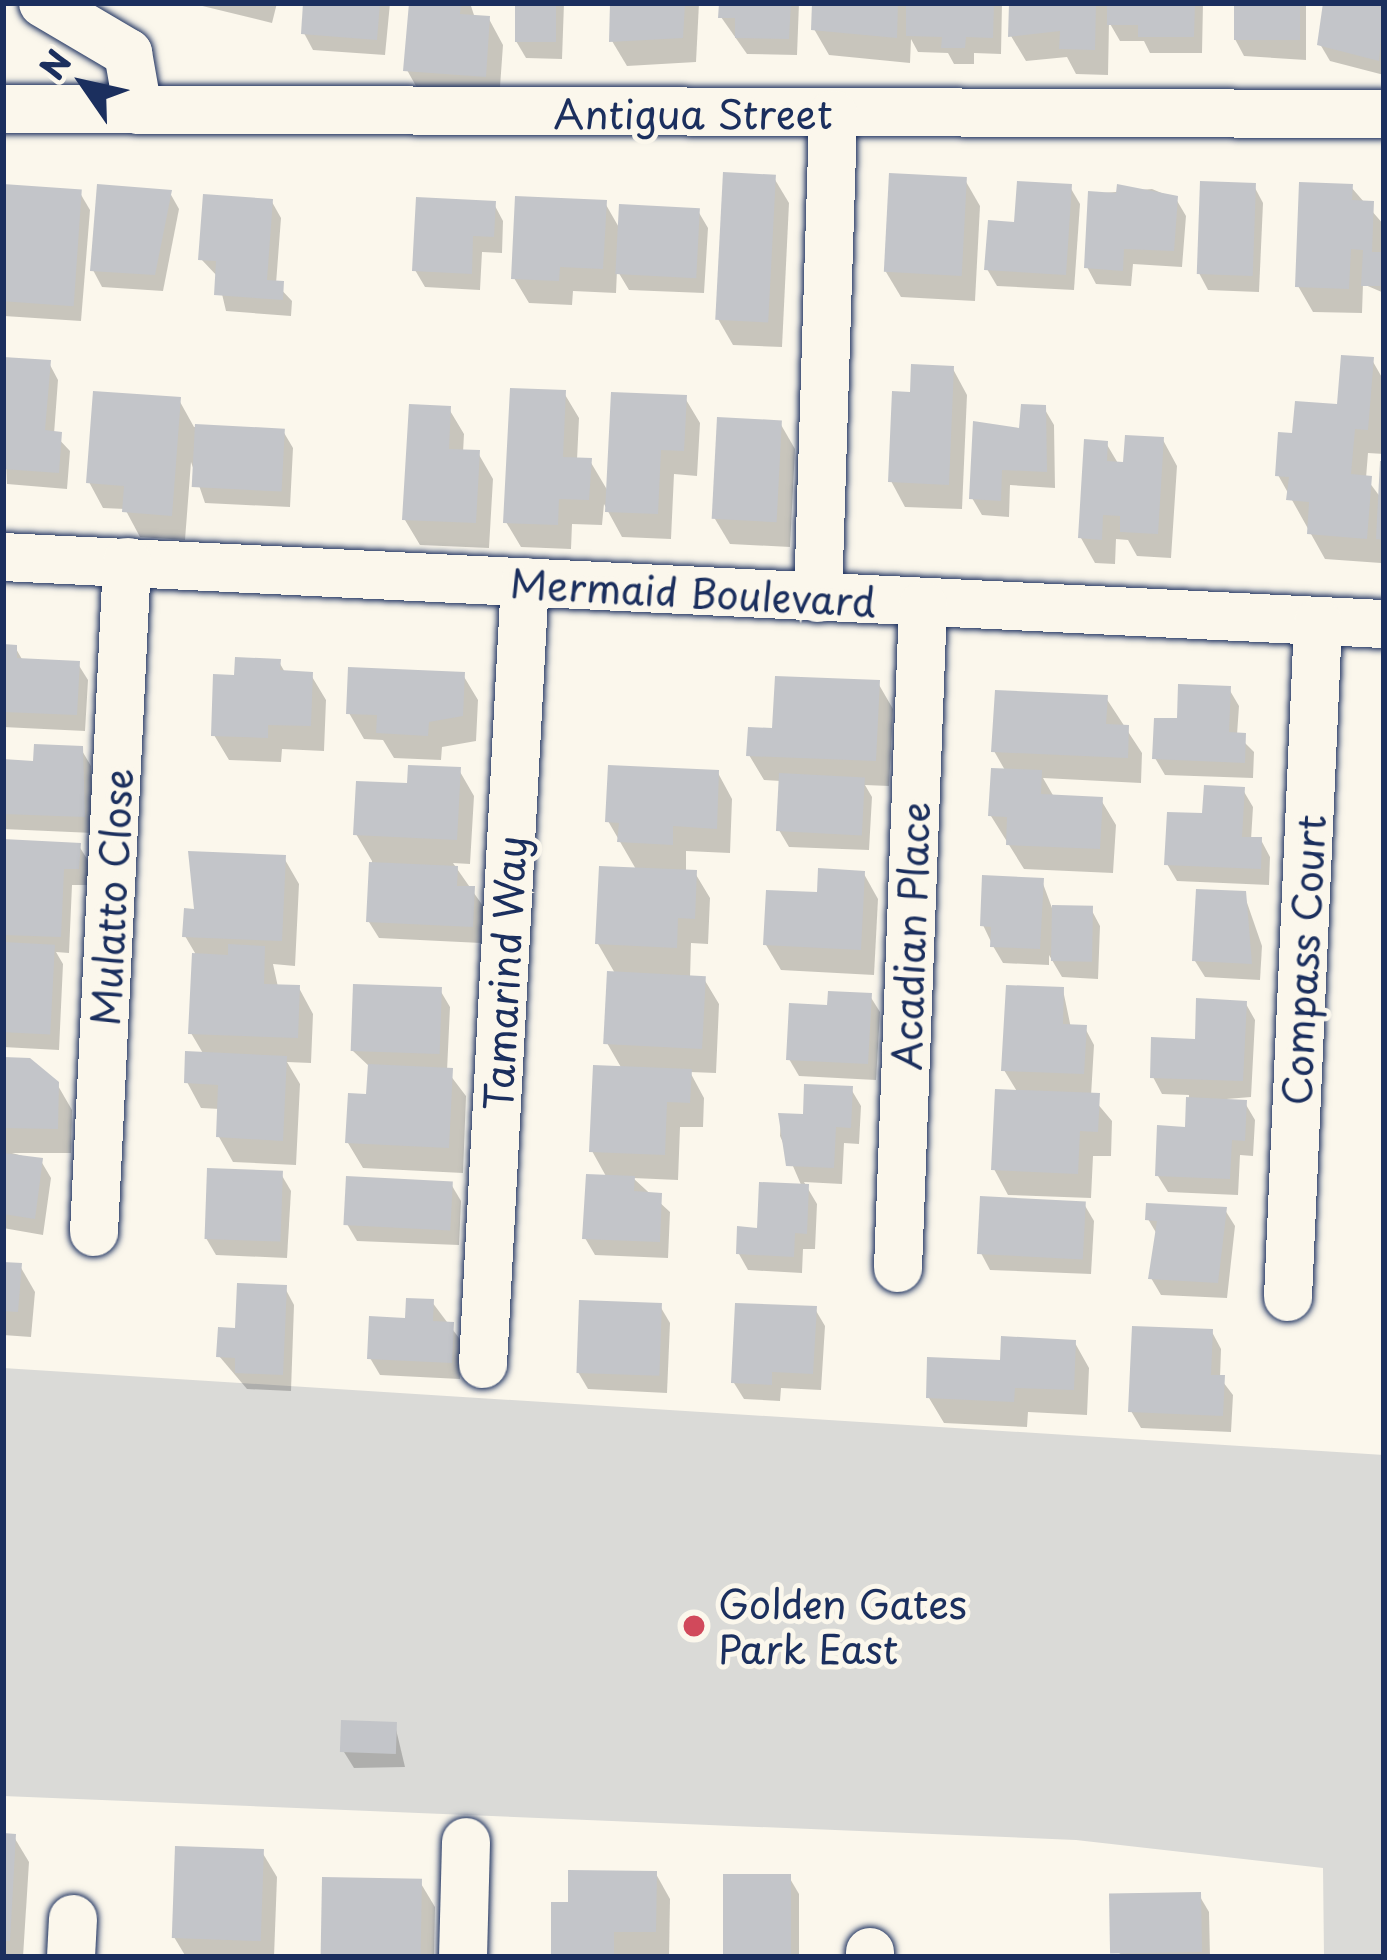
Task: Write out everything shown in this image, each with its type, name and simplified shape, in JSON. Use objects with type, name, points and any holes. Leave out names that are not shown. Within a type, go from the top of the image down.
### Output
[{"type":"street","points":[[43,3],[128,53],[138,110]]},
{"type":"street","name":"Antigua Street","points":[[3,109],[1384,114]]},
{"type":"street","points":[[818,598],[833,114]]},
{"type":"street","name":"Mermaid Boulevard","points":[[3,557],[1384,625]]},
{"type":"street","name":"Mulatto Close","points":[[94,1232],[127,562]]},
{"type":"street","name":"Tamarind Way","points":[[483,1364],[525,582]]},
{"type":"street","name":"Acadian Place","points":[[898,1268],[922,604]]},
{"type":"street","name":"Compass Court","points":[[1288,1297],[1318,623]]},
{"type":"street","points":[[464,1957],[466,1843]]},
{"type":"shaded area","name":"Golden Gates Park East","points":[[3,1368],[1384,1455],[1384,1957],[1324,1957],[1323,1868],[1076,1840],[3,1796]]},
{"type":"building","points":[[303,3],[380,3],[377,40],[301,34]]},
{"type":"building","points":[[409,3],[461,3],[460,14],[490,16],[486,77],[403,71]]},
{"type":"building","points":[[515,3],[556,3],[556,42],[515,42]]},
{"type":"building","points":[[610,3],[685,3],[683,38],[609,42]]},
{"type":"building","points":[[719,3],[791,3],[789,39],[735,38],[735,18],[718,18]]},
{"type":"building","points":[[812,3],[898,3],[897,38],[811,30]]},
{"type":"building","points":[[906,3],[994,3],[993,38],[966,37],[965,48],[941,48],[942,37],[906,36]]},
{"type":"building","points":[[1009,3],[1096,3],[1095,50],[1059,49],[1060,31],[1008,37]]},
{"type":"building","points":[[1107,3],[1195,3],[1194,37],[1138,37],[1138,25],[1107,25]]},
{"type":"building","points":[[1234,3],[1300,3],[1300,40],[1234,40]]},
{"type":"building","points":[[1323,3],[1384,3],[1379,61],[1317,45]]},
{"type":"building","points":[[723,172],[776,175],[768,323],[715,320]]},
{"type":"building","points":[[889,173],[967,177],[962,276],[884,272]]},
{"type":"building","points":[[1017,181],[1072,184],[1066,275],[984,270],[988,220],[1014,222]]},
{"type":"building","points":[[1200,181],[1256,183],[1253,276],[1197,274]]},
{"type":"building","points":[[1299,182],[1353,184],[1352,200],[1374,201],[1372,252],[1384,252],[1383,286],[1361,286],[1363,250],[1351,249],[1349,289],[1295,287]]},
{"type":"building","points":[[3,184],[82,190],[74,306],[3,301]]},
{"type":"building","points":[[97,184],[172,190],[155,275],[90,271]]},
{"type":"building","points":[[1117,184],[1178,196],[1174,251],[1124,249],[1123,271],[1084,268],[1088,191],[1116,193]]},
{"type":"building","points":[[203,194],[273,199],[267,280],[284,281],[283,300],[214,295],[216,261],[198,260]]},
{"type":"building","points":[[515,196],[607,200],[603,269],[560,267],[559,281],[511,279]]},
{"type":"building","points":[[416,197],[496,201],[494,237],[473,236],[472,274],[412,271]]},
{"type":"building","points":[[619,204],[700,208],[696,278],[615,274]]},
{"type":"building","points":[[1341,355],[1374,357],[1368,430],[1355,429],[1351,474],[1372,476],[1367,539],[1307,534],[1309,502],[1286,500],[1289,477],[1275,476],[1278,432],[1292,433],[1295,401],[1337,404]]},
{"type":"building","points":[[3,357],[51,360],[45,430],[62,432],[59,473],[3,469]]},
{"type":"building","points":[[911,364],[954,366],[949,485],[888,482],[892,391],[910,392]]},
{"type":"building","points":[[510,388],[566,390],[563,457],[592,458],[589,500],[559,499],[558,525],[503,523]]},
{"type":"building","points":[[93,391],[181,397],[172,516],[122,512],[124,486],[86,483]]},
{"type":"building","points":[[611,392],[687,395],[684,451],[661,450],[658,514],[605,512]]},
{"type":"building","points":[[409,404],[451,406],[449,449],[480,450],[476,523],[402,520]]},
{"type":"building","points":[[1021,404],[1046,405],[1047,472],[1002,470],[1001,501],[969,499],[973,421],[1019,428]]},
{"type":"building","points":[[717,417],[782,420],[777,522],[712,519]]},
{"type":"building","points":[[195,424],[285,429],[282,492],[192,487]]},
{"type":"building","points":[[1125,435],[1164,437],[1158,534],[1120,532],[1120,516],[1103,515],[1102,540],[1078,538],[1084,439],[1108,441],[1107,461],[1123,462]]},
{"type":"building","points":[[1380,461],[1384,461],[1384,540],[1376,539]]},
{"type":"building","points":[[3,644],[17,645],[17,658],[80,661],[77,715],[3,712]]},
{"type":"building","points":[[235,657],[281,659],[280,670],[313,672],[311,726],[268,725],[268,738],[211,736],[213,674],[234,675]]},
{"type":"building","points":[[348,667],[465,672],[463,716],[429,722],[428,736],[376,733],[377,715],[346,714]]},
{"type":"building","points":[[775,676],[880,680],[876,761],[746,756],[748,727],[772,728]]},
{"type":"building","points":[[1178,684],[1231,686],[1229,732],[1246,733],[1245,763],[1152,759],[1154,718],[1177,718]]},
{"type":"building","points":[[995,690],[1108,695],[1106,724],[1129,725],[1128,758],[991,752]]},
{"type":"building","points":[[34,744],[83,746],[85,817],[3,814],[3,759],[33,761]]},
{"type":"building","points":[[408,765],[461,767],[457,840],[353,835],[356,781],[407,783]]},
{"type":"building","points":[[608,765],[719,770],[717,829],[673,826],[673,845],[617,842],[619,823],[605,822]]},
{"type":"building","points":[[991,768],[1042,770],[1041,794],[1103,797],[1100,849],[1006,845],[1007,817],[988,816]]},
{"type":"building","points":[[779,773],[865,778],[862,835],[776,831]]},
{"type":"building","points":[[1204,785],[1245,787],[1242,837],[1262,837],[1261,869],[1164,865],[1167,812],[1202,813]]},
{"type":"building","points":[[3,839],[81,843],[79,869],[64,869],[61,937],[3,935]]},
{"type":"building","points":[[188,851],[286,855],[282,941],[182,937],[184,908],[194,909]]},
{"type":"building","points":[[369,862],[458,866],[457,886],[475,886],[473,927],[366,922]]},
{"type":"building","points":[[599,866],[697,870],[695,919],[678,918],[677,948],[595,944]]},
{"type":"building","points":[[818,868],[865,871],[861,950],[763,945],[766,890],[817,892]]},
{"type":"building","points":[[982,875],[1044,878],[1040,949],[990,947],[991,927],[980,926]]},
{"type":"building","points":[[1196,889],[1246,891],[1252,964],[1192,961]]},
{"type":"building","points":[[1052,905],[1093,906],[1092,962],[1051,961]]},
{"type":"building","points":[[3,942],[55,945],[50,1035],[3,1032]]},
{"type":"building","points":[[228,944],[265,946],[264,984],[300,985],[298,1038],[188,1034],[192,953],[228,955]]},
{"type":"building","points":[[607,971],[706,976],[702,1049],[603,1044]]},
{"type":"building","points":[[353,984],[442,987],[440,1054],[351,1051]]},
{"type":"building","points":[[1006,985],[1064,987],[1063,1024],[1087,1025],[1084,1074],[1001,1071]]},
{"type":"building","points":[[828,991],[872,993],[868,1064],[786,1060],[789,1003],[827,1005]]},
{"type":"building","points":[[1196,998],[1247,1001],[1243,1081],[1150,1078],[1151,1037],[1195,1039]]},
{"type":"building","points":[[185,1051],[287,1056],[283,1141],[216,1137],[218,1085],[184,1083]]},
{"type":"building","points":[[3,1057],[30,1058],[59,1082],[58,1129],[3,1128]]},
{"type":"building","points":[[368,1064],[453,1068],[449,1148],[345,1143],[348,1093],[366,1094]]},
{"type":"building","points":[[593,1065],[692,1069],[690,1103],[667,1102],[665,1155],[589,1152]]},
{"type":"building","points":[[804,1084],[853,1086],[851,1128],[836,1127],[834,1168],[786,1166],[778,1113],[803,1114]]},
{"type":"building","points":[[995,1089],[1100,1093],[1098,1132],[1080,1131],[1078,1174],[991,1170]]},
{"type":"building","points":[[1186,1097],[1247,1100],[1245,1141],[1232,1140],[1230,1179],[1155,1176],[1157,1125],[1185,1127]]},
{"type":"building","points":[[3,1153],[43,1158],[35,1219],[3,1214]]},
{"type":"building","points":[[207,1168],[283,1171],[280,1242],[205,1239]]},
{"type":"building","points":[[586,1174],[635,1176],[634,1191],[662,1193],[660,1242],[582,1239]]},
{"type":"building","points":[[346,1176],[453,1182],[450,1231],[343,1225]]},
{"type":"building","points":[[759,1182],[809,1184],[807,1234],[795,1233],[794,1257],[736,1254],[737,1226],[757,1228]]},
{"type":"building","points":[[980,1196],[1086,1202],[1083,1259],[977,1254]]},
{"type":"building","points":[[1146,1203],[1227,1207],[1218,1283],[1148,1279],[1157,1221],[1145,1220]]},
{"type":"building","points":[[3,1262],[22,1263],[18,1312],[3,1311]]},
{"type":"building","points":[[237,1283],[287,1285],[283,1375],[235,1373],[235,1358],[216,1357],[218,1327],[235,1328]]},
{"type":"building","points":[[406,1298],[434,1299],[433,1321],[454,1322],[452,1363],[367,1359],[369,1316],[405,1318]]},
{"type":"building","points":[[579,1300],[662,1303],[659,1376],[576,1373]]},
{"type":"building","points":[[735,1303],[817,1306],[813,1374],[772,1372],[772,1385],[731,1383]]},
{"type":"building","points":[[1132,1326],[1213,1329],[1211,1375],[1225,1375],[1223,1416],[1128,1412]]},
{"type":"building","points":[[1001,1336],[1076,1340],[1074,1390],[1015,1388],[1014,1402],[926,1398],[927,1357],[1000,1360]]},
{"type":"building","points":[[341,1720],[397,1722],[396,1754],[340,1752]]},
{"type":"building","points":[[3,1833],[16,1834],[10,1941],[3,1941]]},
{"type":"building","points":[[175,1846],[264,1849],[261,1941],[172,1938]]},
{"type":"building","points":[[568,1870],[657,1871],[656,1932],[614,1932],[614,1957],[551,1957],[551,1902],[568,1902]]},
{"type":"building","points":[[723,1874],[791,1874],[791,1957],[723,1957]]},
{"type":"building","points":[[322,1877],[422,1879],[421,1957],[321,1957]]},
{"type":"building","points":[[1201,1892],[1202,1952],[1110,1954],[1109,1894]]},
{"type":"place","name":"Golden Gates Park East","points":[[694,1626]]}]
